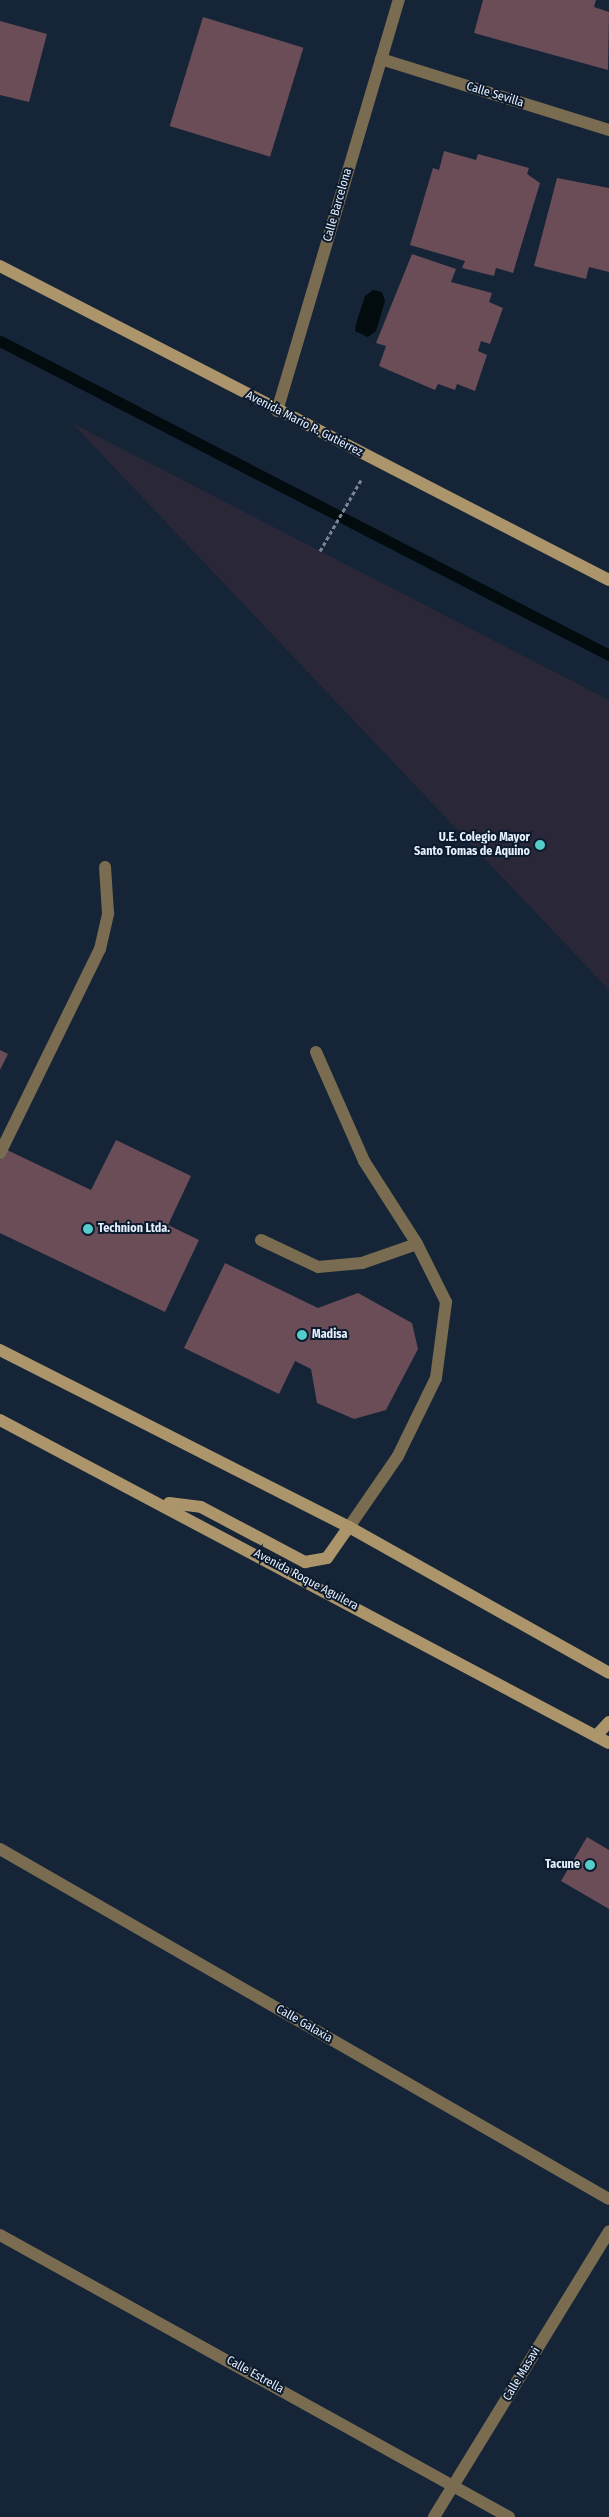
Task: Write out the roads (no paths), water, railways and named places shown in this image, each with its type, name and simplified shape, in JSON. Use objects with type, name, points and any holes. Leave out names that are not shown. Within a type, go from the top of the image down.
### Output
[{"type":"main road","name":"Avenida Mario R. Gutiérrez","points":[[0,266],[277,411],[609,580]]},
{"type":"main road","points":[[0,1350],[349,1527],[609,1673]]},
{"type":"main road","name":"Avenida Roque Aguilera","points":[[0,1420],[162,1502],[609,1743]]},
{"type":"main road","points":[[162,1502],[201,1507],[305,1562],[327,1558],[349,1527]]},
{"type":"main road","points":[[596,1736],[609,1722]]},
{"type":"street","name":"Calle Barcelona","points":[[277,411],[399,0]]},
{"type":"street","name":"Calle Sevilla","points":[[381,59],[609,130]]},
{"type":"street","points":[[0,1153],[100,949],[108,913],[105,867]]},
{"type":"street","points":[[316,1052],[364,1161],[417,1244],[446,1302],[436,1378],[390,1469],[349,1527]]},
{"type":"street","points":[[261,1240],[318,1267],[362,1263],[417,1244]]},
{"type":"street","name":"Calle Galaxia","points":[[0,1849],[609,2199]]},
{"type":"street","name":"Calle Masavi","points":[[434,2517],[609,2232]]},
{"type":"street","name":"Calle Estrella","points":[[0,2235],[455,2484],[509,2517]]},
{"type":"waterway","points":[[0,341],[609,655]]},
{"type":"place","name":"U.E. Colegio Mayor Santo Tomas de Aquino","points":[[540,845]]},
{"type":"place","name":"Technion Ltda.","points":[[88,1229]]},
{"type":"place","name":"Madisa","points":[[302,1335]]},
{"type":"place","name":"Tacune","points":[[590,1865]]}]
